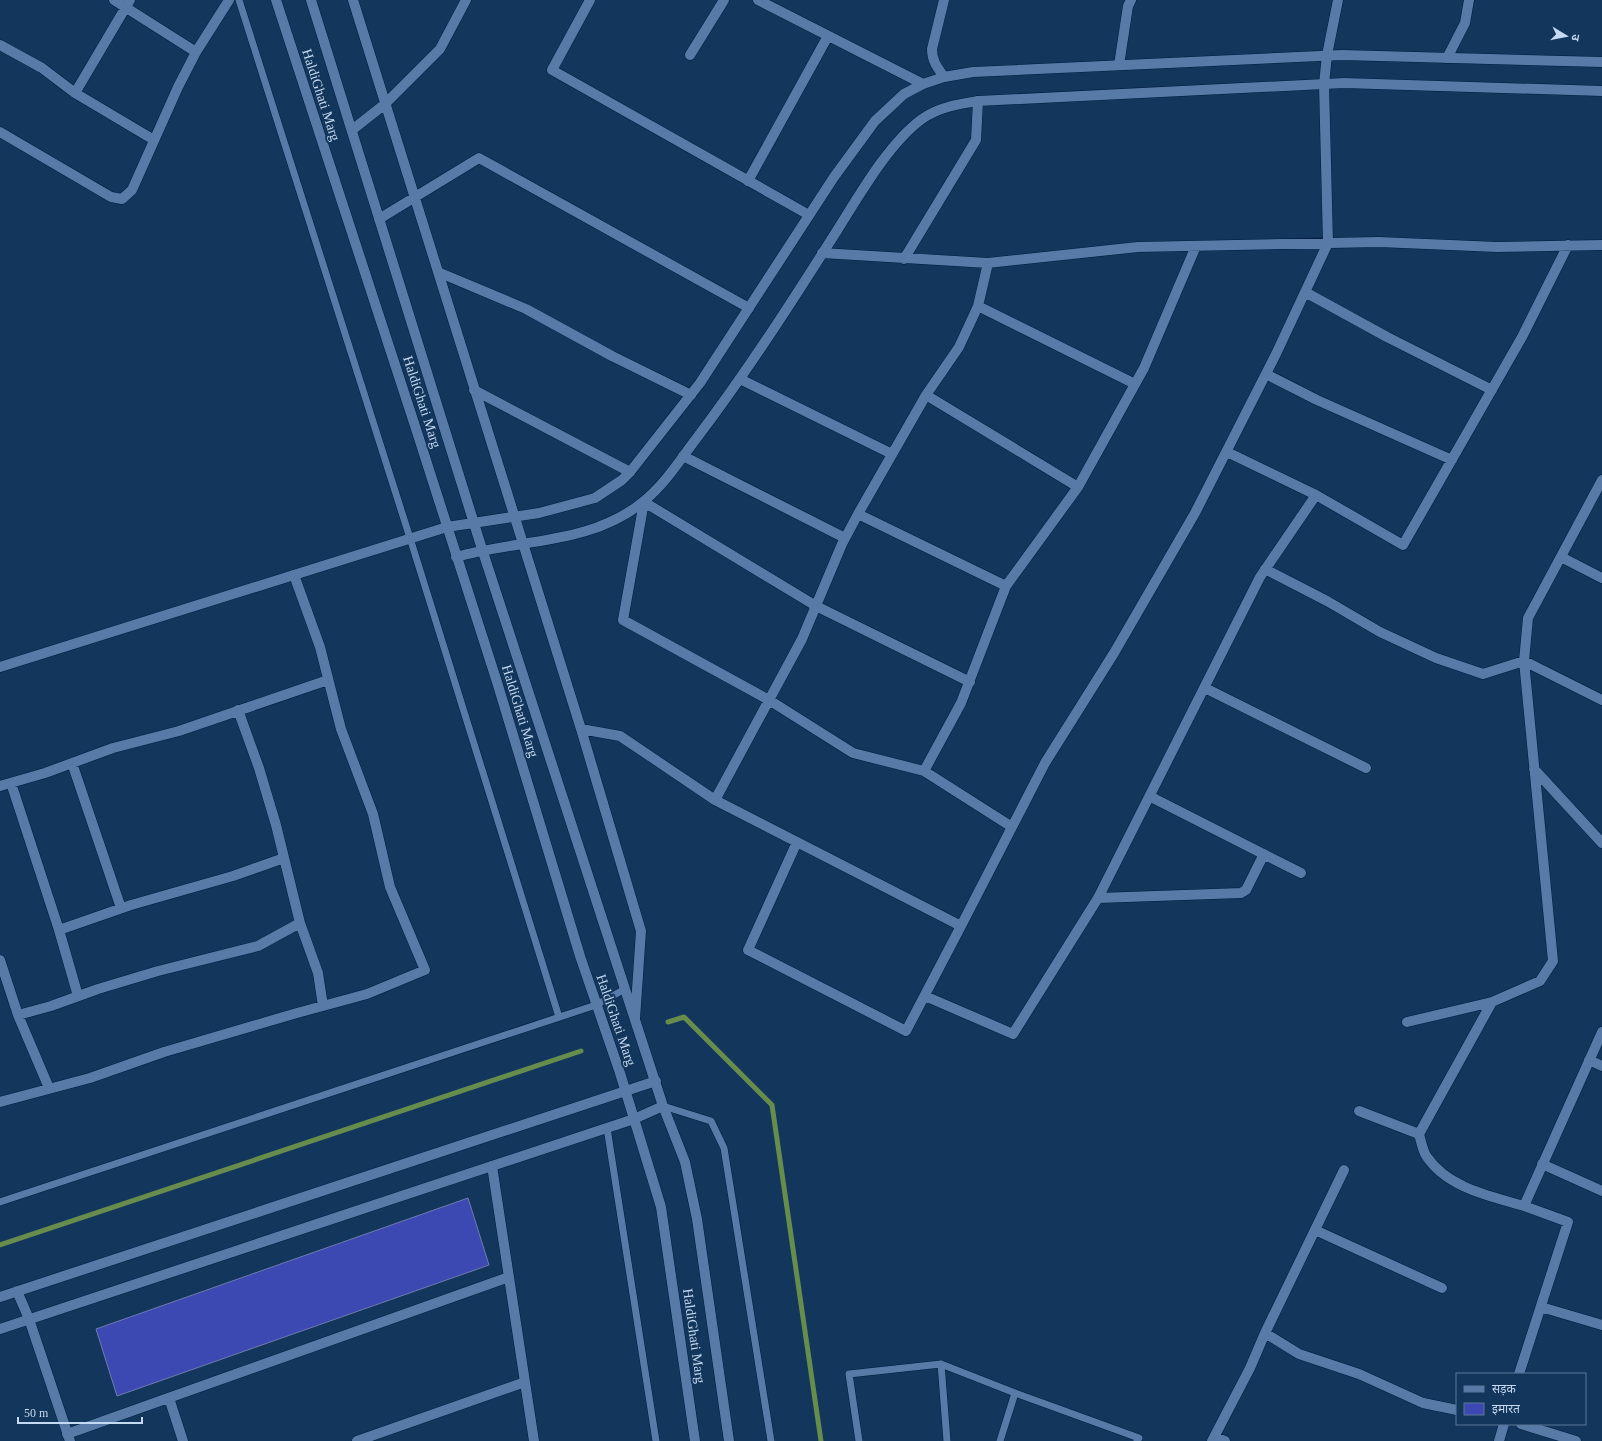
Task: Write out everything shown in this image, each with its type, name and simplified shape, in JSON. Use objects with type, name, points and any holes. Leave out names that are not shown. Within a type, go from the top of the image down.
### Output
[{"type":"street","points":[[114,0],[128,4],[196,52]]},
{"type":"street","points":[[0,132],[111,197],[122,199],[132,190],[178,87],[196,52],[229,0]]},
{"type":"street","name":"HaldiGhati Marg","points":[[276,0],[447,526],[596,1005],[625,1091],[661,1207],[695,1441]]},
{"type":"street","name":"HaldiGhati Marg","points":[[312,0],[473,522],[625,989],[684,1162],[697,1219],[729,1441]]},
{"type":"street","points":[[353,0],[523,544],[641,931],[635,1019]]},
{"type":"street","points":[[352,130],[385,104],[440,49],[466,0]]},
{"type":"street","points":[[590,0],[552,70],[809,215]]},
{"type":"street","points":[[690,55],[724,0]]},
{"type":"street","points":[[758,0],[923,84]]},
{"type":"street","points":[[944,0],[932,53],[934,63],[944,77]]},
{"type":"street","points":[[1119,65],[1128,6],[1131,0]]},
{"type":"street","points":[[797,842],[748,950],[906,1031],[1045,763],[1114,653],[1195,513],[1266,374],[1328,243],[1324,84],[1327,55],[1338,0]]},
{"type":"street","points":[[1447,58],[1465,23],[1469,0]]},
{"type":"street","points":[[75,93],[128,4]]},
{"type":"street","points":[[748,181],[828,36]]},
{"type":"street","points":[[0,45],[42,68],[75,93],[154,140]]},
{"type":"street","points":[[0,667],[447,526],[539,513],[596,498],[622,480],[630,472],[691,395],[834,177],[875,121],[904,94],[923,84],[944,77],[973,72],[1327,55],[1602,62]]},
{"type":"street","points":[[456,557],[482,549],[547,541],[610,523],[644,502],[661,484],[727,399],[861,192],[900,139],[924,118],[938,110],[953,105],[978,101],[1324,84],[1602,91]]},
{"type":"street","points":[[904,259],[976,140],[978,101]]},
{"type":"street","points":[[379,219],[414,196],[479,158],[749,308]]},
{"type":"street","points":[[822,253],[988,263],[1138,247],[1378,242],[1498,247],[1602,245]]},
{"type":"street","points":[[1227,452],[1316,494],[1403,545],[1522,338],[1568,245]]},
{"type":"street","points":[[924,771],[961,703],[1006,586],[1078,487],[1144,368],[1196,246]]},
{"type":"street","points":[[715,800],[802,639],[845,538],[926,395],[959,347],[978,306],[988,263]]},
{"type":"street","points":[[438,272],[526,309],[612,356],[691,395]]},
{"type":"street","points":[[1305,292],[1387,337],[1492,390]]},
{"type":"street","points":[[978,306],[1135,384]]},
{"type":"street","points":[[1266,374],[1317,400],[1452,460]]},
{"type":"street","points":[[740,379],[892,454]]},
{"type":"street","points":[[474,390],[630,472]]},
{"type":"street","points":[[926,395],[1078,487]]},
{"type":"street","points":[[683,456],[845,538]]},
{"type":"street","points":[[1407,1022],[1492,1002],[1540,982],[1553,961],[1524,661],[1528,618],[1602,480]]},
{"type":"street","points":[[925,996],[1013,1034],[1098,898],[1151,797],[1265,569],[1316,494]]},
{"type":"street","points":[[644,502],[623,620],[769,700],[852,753],[924,771],[1012,827]]},
{"type":"street","points":[[644,502],[816,606],[970,682]]},
{"type":"street","points":[[858,514],[1006,586]]},
{"type":"street","points":[[1561,557],[1602,578]]},
{"type":"street","points":[[1265,569],[1327,601],[1380,632],[1449,662],[1483,674],[1524,661],[1602,700]]},
{"type":"street","points":[[0,1102],[90,1078],[164,1052],[367,994],[425,970],[390,887],[373,814],[341,730],[320,647],[294,575]]},
{"type":"street","points":[[0,786],[113,748],[179,731],[328,680]]},
{"type":"street","points":[[1205,688],[1366,768]]},
{"type":"street","points":[[238,710],[261,776],[284,858],[300,923],[318,973],[323,1006]]},
{"type":"street","points":[[580,729],[620,736],[715,800],[961,926]]},
{"type":"street","points":[[72,763],[121,908]]},
{"type":"street","points":[[1534,769],[1602,843]]},
{"type":"street","points":[[11,783],[59,930],[78,996]]},
{"type":"street","points":[[1151,797],[1302,873]]},
{"type":"street","points":[[1098,898],[1242,893],[1246,890],[1264,854]]},
{"type":"street","points":[[59,930],[121,908],[233,876],[284,858]]},
{"type":"street","points":[[18,1015],[51,1006],[78,996],[172,967],[258,946],[300,923]]},
{"type":"street","points":[[0,960],[18,1015],[49,1088]]},
{"type":"street","points":[[1492,1002],[1420,1134],[1426,1157],[1445,1176],[1474,1191],[1524,1206],[1568,1222],[1519,1373]]},
{"type":"street","points":[[1524,1206],[1602,1032]]},
{"type":"street","points":[[1589,1060],[1602,1066]]},
{"type":"street","points":[[0,1297],[656,1081]]},
{"type":"street","points":[[0,1329],[634,1119],[664,1106]]},
{"type":"street","points":[[1359,1111],[1420,1134]]},
{"type":"street","points":[[1542,1164],[1602,1191]]},
{"type":"street","points":[[492,1166],[534,1441]]},
{"type":"street","points":[[1225,1441],[1213,1439],[1250,1368],[1265,1333],[1344,1170]]},
{"type":"street","points":[[1315,1230],[1442,1288]]},
{"type":"street","points":[[17,1291],[29,1319],[69,1438],[169,1398],[509,1277]]},
{"type":"street","points":[[1541,1307],[1602,1325]]},
{"type":"street","points":[[1265,1333],[1299,1354],[1359,1374],[1424,1403],[1456,1410]]},
{"type":"street","points":[[357,1441],[525,1382]]},
{"type":"street","points":[[169,1398],[184,1441]]},
{"type":"street","points":[[1499,1441],[1504,1425]]},
{"type":"street","points":[[1524,1425],[1576,1441]]},
{"type":"lane","points":[[238,0],[410,538],[559,1017]]},
{"type":"lane","points":[[0,1202],[596,1005],[625,989]]},
{"type":"lane","points":[[664,1106],[711,1121],[724,1148],[771,1441]]},
{"type":"lane","points":[[607,1128],[656,1441]]},
{"type":"lane","points":[[941,1364],[947,1441]]},
{"type":"lane","points":[[859,1441],[849,1374],[941,1364],[1015,1393],[1139,1438],[1137,1441]]},
{"type":"lane","points":[[1000,1441],[1015,1393]]},
{"type":"building","points":[[468,1198],[489,1265],[117,1396],[96,1329]]},
{"type":"waterway","points":[[668,1022],[684,1017],[772,1105],[821,1441]]},
{"type":"waterway","points":[[0,1245],[581,1051]]}]
